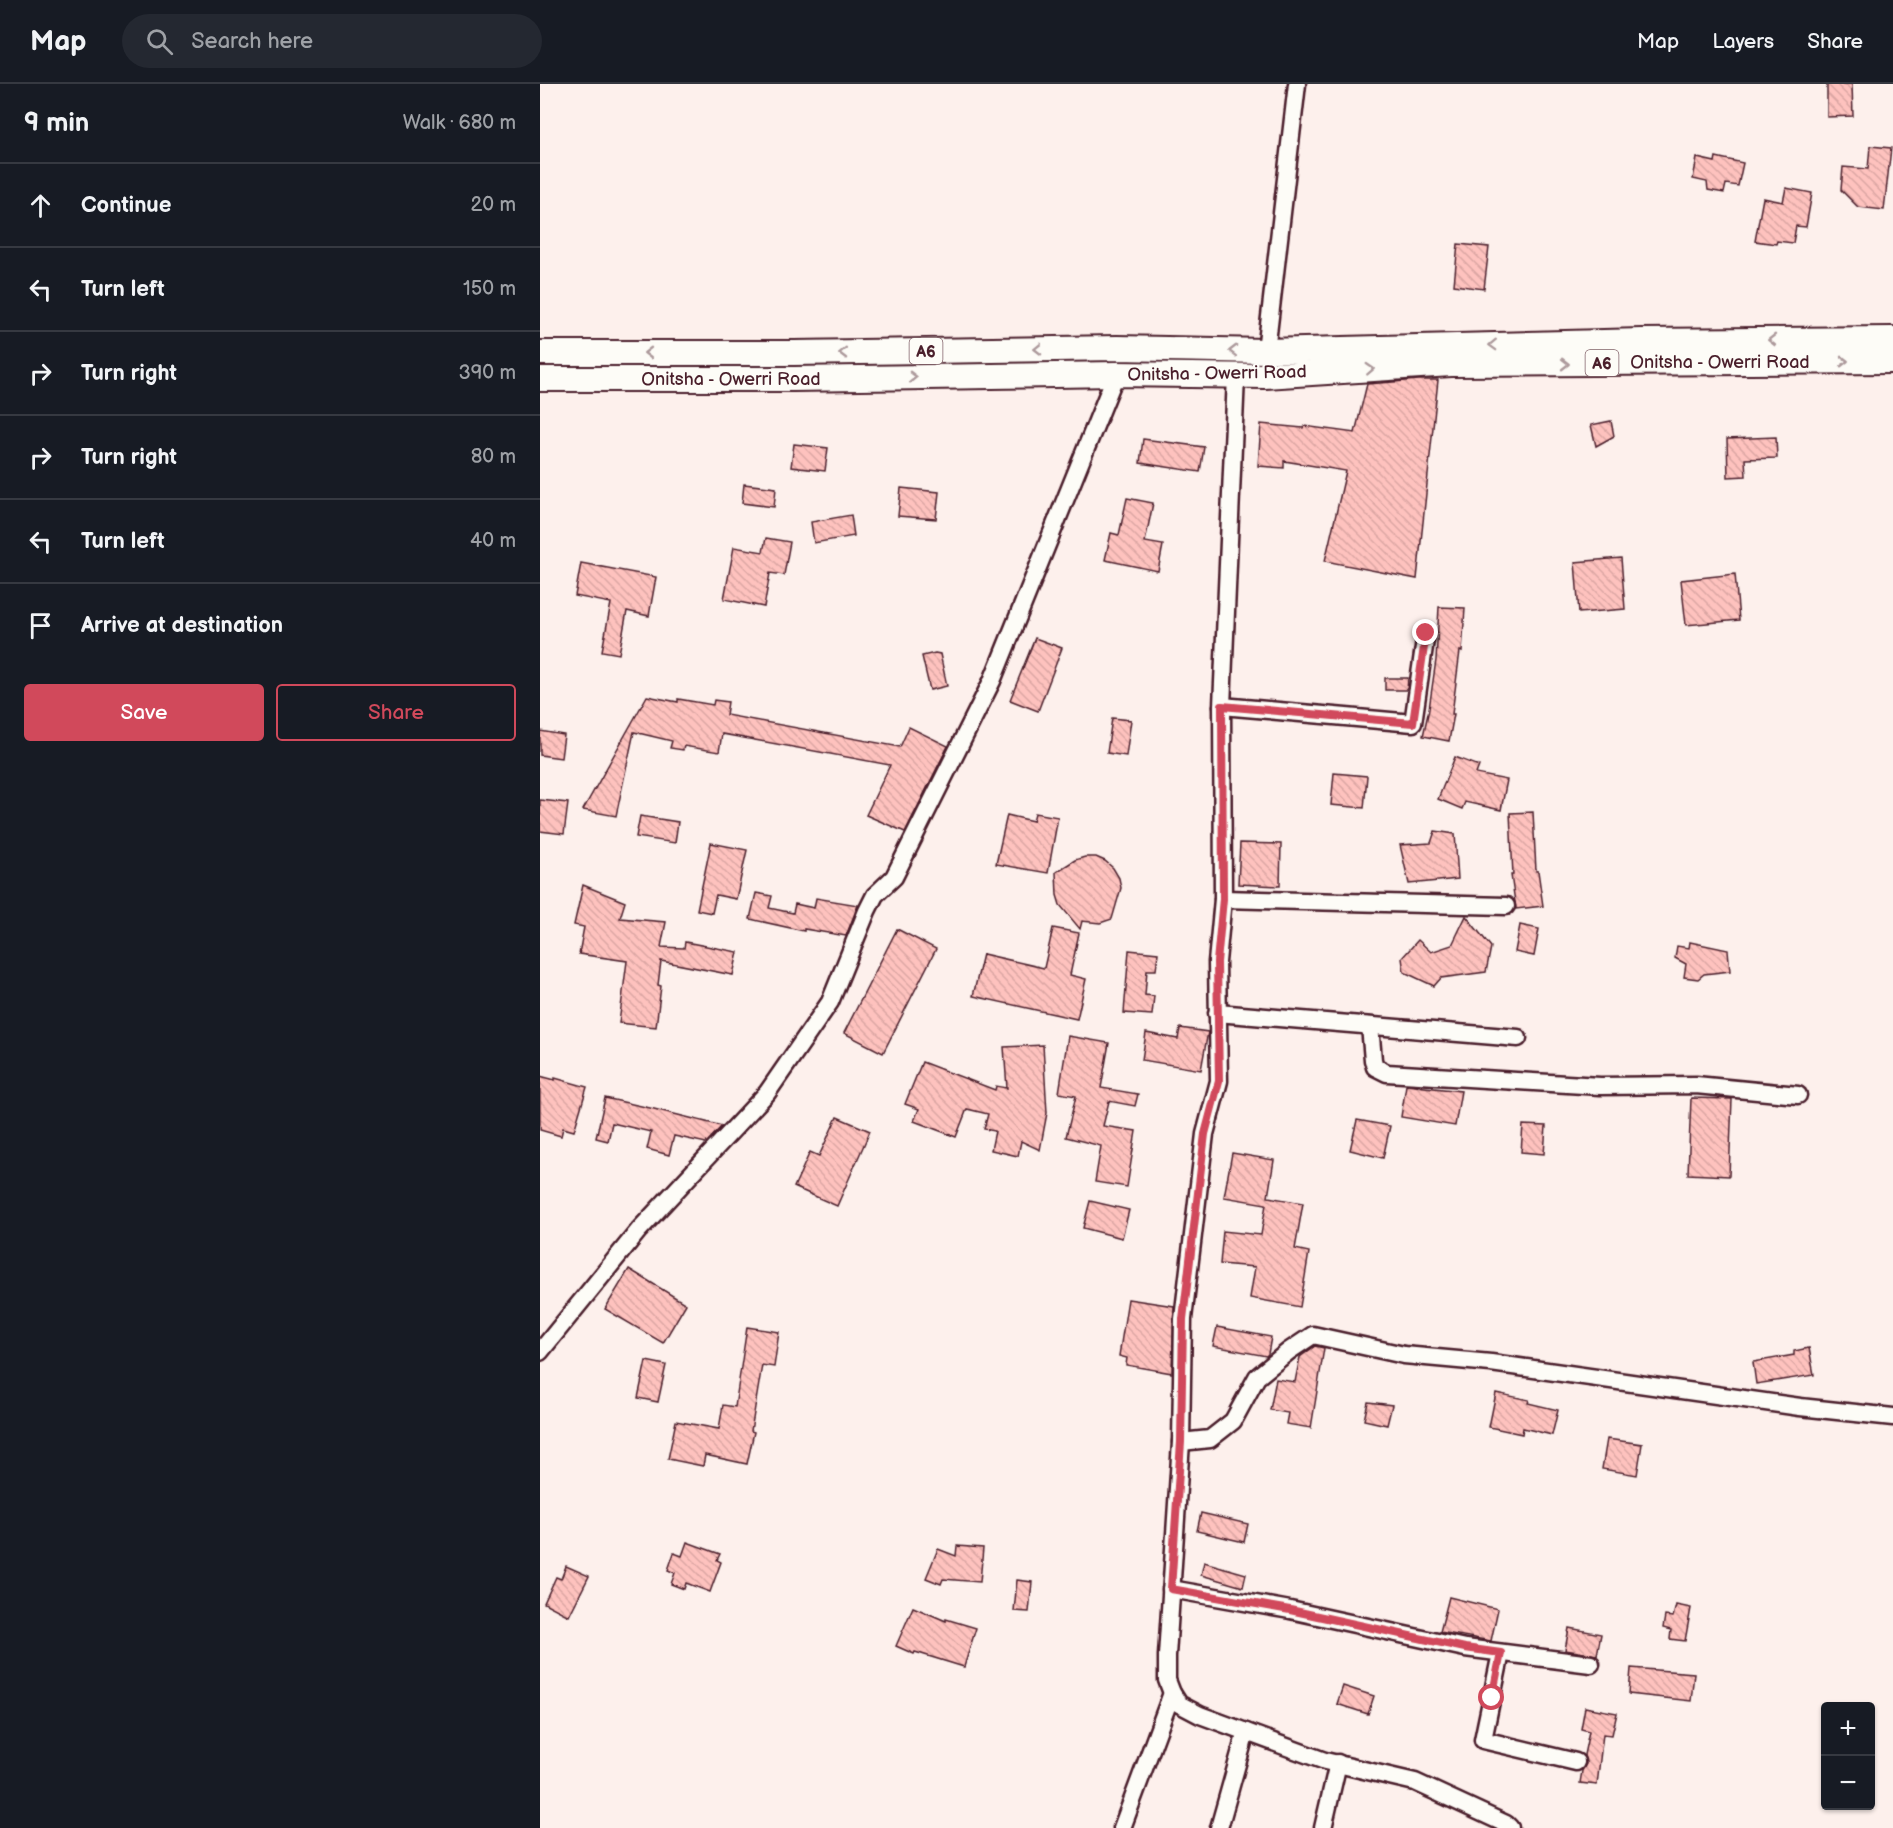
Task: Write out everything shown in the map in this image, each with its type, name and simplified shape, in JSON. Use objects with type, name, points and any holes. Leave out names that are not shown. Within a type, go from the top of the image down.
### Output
[{"type":"highway","name":"Onitsha - Owerri Road","points":[[540,353],[794,353],[1117,348],[1266,351],[1642,341],[1893,339]]},
{"type":"highway","name":"Onitsha - Owerri Road","points":[[540,379],[794,379],[1116,374],[1236,376],[1451,364],[1893,361]]},
{"type":"street","points":[[1266,351],[1297,84]]},
{"type":"street","points":[[540,1352],[639,1230],[767,1094],[830,1002],[875,895],[894,877],[992,681],[1116,374]]},
{"type":"street","points":[[1236,376],[1222,706],[1223,899],[1217,962],[1219,1081],[1205,1134],[1183,1319],[1181,1442],[1167,1680],[1179,1704],[1200,1716],[1324,1761],[1415,1782],[1506,1824],[1510,1828]]},
{"type":"street","points":[[1222,706],[1413,723],[1426,633]]},
{"type":"street","points":[[1223,899],[1506,906]]},
{"type":"street","points":[[1217,1013],[1518,1038]]},
{"type":"street","points":[[1371,1026],[1372,1060],[1375,1067],[1387,1073],[1600,1086],[1696,1085],[1798,1095]]},
{"type":"street","points":[[1181,1442],[1210,1439],[1233,1421],[1257,1377],[1313,1335],[1404,1354],[1491,1363],[1800,1407],[1893,1417]]},
{"type":"street","points":[[1171,1589],[1300,1612],[1465,1648],[1591,1664]]},
{"type":"street","points":[[1501,1653],[1483,1740],[1576,1762]]},
{"type":"street","points":[[1122,1828],[1172,1693]]},
{"type":"street","points":[[1219,1828],[1246,1732]]},
{"type":"street","points":[[1323,1828],[1338,1764]]},
{"type":"building","points":[[1827,84],[1852,84],[1853,116],[1827,117]]},
{"type":"building","points":[[1870,146],[1891,148],[1884,210],[1858,207],[1841,190],[1843,167],[1868,169]]},
{"type":"building","points":[[1716,157],[1743,163],[1738,186],[1726,184],[1724,193],[1708,190],[1707,182],[1693,179],[1697,158],[1715,162]]},
{"type":"building","points":[[1786,188],[1812,193],[1806,227],[1796,226],[1793,243],[1777,241],[1776,244],[1755,241],[1763,198],[1783,202]]},
{"type":"building","points":[[1458,244],[1489,247],[1484,289],[1454,285]]},
{"type":"building","points":[[1438,380],[1417,579],[1325,561],[1346,471],[1284,461],[1284,468],[1258,466],[1261,424],[1303,428],[1304,426],[1355,433],[1367,384]]},
{"type":"building","points":[[1611,421],[1614,436],[1596,446],[1591,425]]},
{"type":"building","points":[[1776,437],[1777,458],[1745,459],[1746,476],[1728,477],[1727,439]]},
{"type":"building","points":[[1143,439],[1204,447],[1200,472],[1140,463]]},
{"type":"building","points":[[794,444],[828,448],[825,471],[791,467]]},
{"type":"building","points":[[744,484],[776,488],[774,507],[742,503]]},
{"type":"building","points":[[901,488],[939,492],[936,519],[898,516]]},
{"type":"building","points":[[1127,498],[1153,503],[1145,542],[1163,545],[1158,571],[1105,560],[1111,533],[1119,535]]},
{"type":"building","points":[[851,515],[854,536],[814,543],[811,522]]},
{"type":"building","points":[[766,538],[790,542],[784,575],[770,573],[764,607],[724,599],[734,547],[763,552]]},
{"type":"building","points":[[1621,558],[1625,609],[1579,613],[1575,562]]},
{"type":"building","points":[[581,563],[656,577],[649,616],[627,611],[619,654],[602,651],[611,603],[575,596]]},
{"type":"building","points":[[1735,574],[1739,620],[1686,625],[1681,580]]},
{"type":"building","points":[[1439,607],[1465,608],[1462,652],[1460,651],[1449,741],[1423,736],[1436,660]]},
{"type":"building","points":[[1035,638],[1062,648],[1038,711],[1010,700]]},
{"type":"building","points":[[940,654],[947,686],[930,690],[922,656]]},
{"type":"building","points":[[1385,678],[1408,678],[1407,690],[1385,690]]},
{"type":"building","points":[[647,696],[713,705],[714,700],[728,702],[726,715],[900,747],[909,727],[948,746],[905,832],[866,815],[890,765],[722,734],[719,752],[684,746],[683,750],[670,748],[672,741],[634,732],[616,816],[583,810]]},
{"type":"building","points":[[1112,718],[1131,720],[1126,756],[1107,753]]},
{"type":"building","points":[[540,731],[564,735],[561,758],[540,755]]},
{"type":"building","points":[[1455,757],[1479,766],[1476,774],[1507,780],[1501,810],[1465,802],[1462,809],[1438,799]]},
{"type":"building","points":[[1334,773],[1367,776],[1364,808],[1331,805]]},
{"type":"building","points":[[540,800],[568,803],[564,834],[540,831]]},
{"type":"building","points":[[1533,812],[1536,871],[1538,871],[1543,906],[1516,909],[1511,875],[1513,875],[1510,813]]},
{"type":"building","points":[[1035,813],[1058,817],[1048,873],[996,864],[1007,815],[1033,821]]},
{"type":"building","points":[[640,816],[678,822],[675,843],[636,837]]},
{"type":"building","points":[[1435,831],[1455,834],[1458,879],[1409,884],[1400,845],[1431,843]]},
{"type":"building","points":[[711,843],[747,850],[736,899],[716,895],[712,913],[697,910]]},
{"type":"building","points":[[1240,843],[1281,844],[1280,886],[1238,884]]},
{"type":"building","points":[[1096,857],[1105,861],[1119,878],[1121,888],[1112,919],[1100,923],[1082,921],[1080,929],[1060,905],[1056,872],[1075,860]]},
{"type":"building","points":[[583,885],[625,902],[620,918],[666,922],[661,947],[684,948],[685,942],[738,952],[733,975],[661,961],[658,985],[661,986],[656,1027],[619,1023],[627,961],[579,954],[584,927],[574,925]]},
{"type":"building","points":[[756,893],[772,896],[769,908],[793,913],[795,904],[814,908],[816,898],[858,905],[846,936],[804,929],[804,931],[750,919]]},
{"type":"building","points":[[1466,916],[1491,947],[1486,972],[1441,978],[1434,986],[1404,972],[1402,958],[1418,940],[1431,952],[1452,945]]},
{"type":"building","points":[[1520,925],[1539,929],[1534,956],[1515,952]]},
{"type":"building","points":[[1053,928],[1079,933],[1070,975],[1086,979],[1077,1019],[973,996],[983,954],[1044,968]]},
{"type":"building","points":[[897,929],[936,949],[883,1053],[844,1033]]},
{"type":"building","points":[[1690,942],[1728,950],[1730,971],[1704,974],[1698,979],[1684,977],[1686,964],[1675,958],[1677,946],[1689,948]]},
{"type":"building","points":[[1129,950],[1158,953],[1156,970],[1147,970],[1145,995],[1154,996],[1152,1015],[1124,1013]]},
{"type":"building","points":[[1180,1028],[1208,1032],[1201,1070],[1142,1060],[1146,1033],[1178,1039]]},
{"type":"building","points":[[1068,1036],[1109,1043],[1101,1088],[1138,1094],[1135,1106],[1109,1101],[1103,1126],[1136,1131],[1127,1187],[1095,1182],[1101,1146],[1066,1137],[1076,1096],[1059,1093]]},
{"type":"building","points":[[1043,1045],[1047,1113],[1040,1150],[1021,1141],[1018,1156],[991,1150],[995,1131],[984,1129],[988,1114],[967,1109],[956,1137],[914,1121],[919,1109],[905,1104],[922,1062],[995,1090],[996,1086],[1007,1088],[1004,1047]]},
{"type":"building","points":[[540,1076],[587,1087],[574,1131],[563,1128],[561,1136],[540,1130]]},
{"type":"building","points":[[1406,1085],[1461,1091],[1455,1126],[1401,1117]]},
{"type":"building","points":[[605,1098],[722,1126],[706,1143],[674,1136],[669,1155],[647,1149],[651,1132],[612,1123],[608,1141],[596,1138]]},
{"type":"building","points":[[1691,1098],[1732,1099],[1729,1176],[1688,1174]]},
{"type":"building","points":[[837,1117],[870,1131],[837,1206],[794,1187],[810,1152],[819,1156]]},
{"type":"building","points":[[1357,1120],[1390,1126],[1383,1158],[1350,1150]]},
{"type":"building","points":[[1523,1125],[1546,1126],[1544,1154],[1521,1152]]},
{"type":"building","points":[[1232,1153],[1274,1160],[1268,1197],[1303,1203],[1295,1249],[1309,1252],[1300,1307],[1250,1298],[1255,1267],[1220,1264],[1223,1231],[1261,1235],[1266,1204],[1224,1197]]},
{"type":"building","points":[[1090,1201],[1129,1210],[1122,1238],[1083,1228]]},
{"type":"building","points":[[629,1269],[686,1304],[663,1343],[605,1309]]},
{"type":"building","points":[[1128,1299],[1174,1306],[1172,1373],[1126,1365],[1127,1358],[1119,1356]]},
{"type":"building","points":[[747,1327],[779,1332],[774,1367],[762,1365],[751,1431],[754,1432],[747,1464],[705,1455],[703,1466],[668,1459],[676,1421],[719,1429],[723,1405],[735,1407]]},
{"type":"building","points":[[1217,1327],[1271,1337],[1268,1354],[1266,1356],[1213,1346]]},
{"type":"building","points":[[1315,1346],[1324,1348],[1311,1428],[1286,1424],[1288,1413],[1270,1410],[1276,1379],[1295,1382],[1300,1357]]},
{"type":"building","points":[[1809,1348],[1814,1375],[1756,1384],[1753,1362],[1794,1355],[1794,1351]]},
{"type":"building","points":[[646,1361],[666,1365],[658,1402],[638,1398]]},
{"type":"building","points":[[1496,1393],[1529,1400],[1528,1403],[1558,1410],[1552,1435],[1523,1428],[1522,1434],[1489,1427]]},
{"type":"building","points":[[1368,1402],[1392,1405],[1387,1425],[1364,1420]]},
{"type":"building","points":[[1607,1439],[1642,1444],[1637,1475],[1602,1469]]},
{"type":"building","points":[[1201,1513],[1248,1524],[1244,1542],[1197,1531]]},
{"type":"building","points":[[687,1542],[720,1554],[717,1560],[721,1562],[710,1592],[686,1583],[684,1589],[671,1584],[675,1573],[668,1570],[674,1553],[682,1556]]},
{"type":"building","points":[[957,1546],[983,1548],[980,1582],[943,1579],[941,1584],[926,1578],[938,1549],[956,1556]]},
{"type":"building","points":[[1204,1562],[1246,1574],[1243,1587],[1201,1575]]},
{"type":"building","points":[[566,1566],[589,1576],[569,1616],[544,1603],[556,1577],[561,1579]]},
{"type":"building","points":[[1017,1580],[1032,1582],[1029,1612],[1014,1611]]},
{"type":"building","points":[[1449,1597],[1498,1609],[1491,1641],[1440,1632]]},
{"type":"building","points":[[1676,1605],[1691,1608],[1685,1641],[1670,1639],[1671,1630],[1663,1628],[1665,1616],[1673,1617]]},
{"type":"building","points":[[913,1607],[946,1621],[946,1619],[976,1628],[964,1667],[915,1652],[914,1654],[896,1646]]},
{"type":"building","points":[[1569,1628],[1601,1634],[1597,1655],[1565,1650]]},
{"type":"building","points":[[1631,1668],[1694,1673],[1691,1701],[1629,1694]]},
{"type":"building","points":[[1343,1686],[1374,1696],[1368,1714],[1337,1704]]},
{"type":"building","points":[[1585,1707],[1617,1713],[1612,1735],[1603,1734],[1597,1785],[1580,1783],[1586,1764],[1584,1755],[1589,1731],[1581,1729]]},
{"type":"route","points":[[1426,633],[1413,723],[1222,706],[1223,899],[1217,962],[1219,1081],[1205,1134],[1183,1319],[1181,1442],[1171,1589],[1290,1610],[1465,1648],[1501,1653],[1492,1698]]}]
